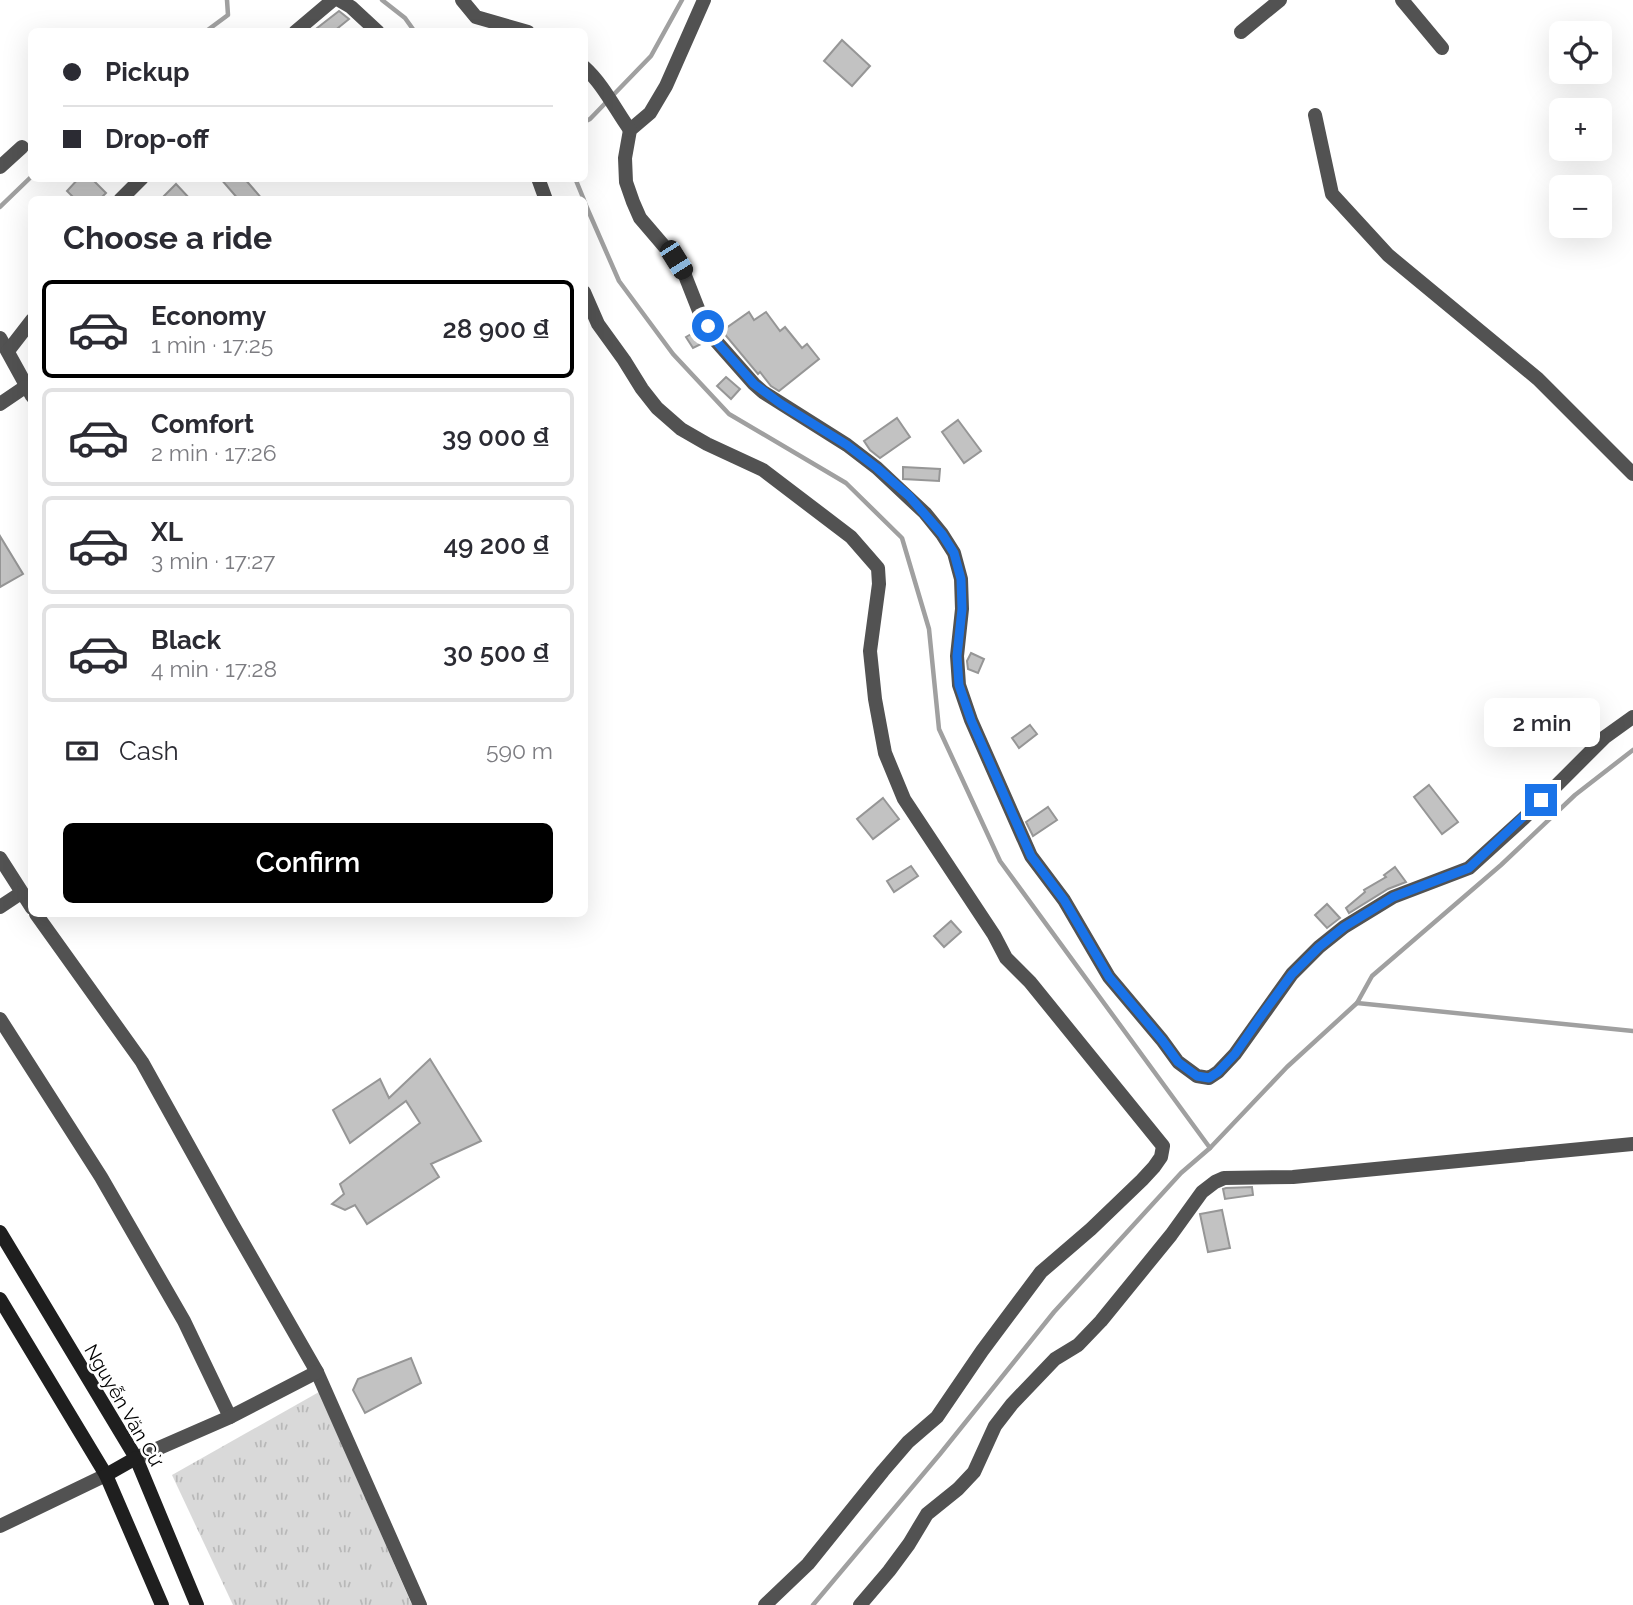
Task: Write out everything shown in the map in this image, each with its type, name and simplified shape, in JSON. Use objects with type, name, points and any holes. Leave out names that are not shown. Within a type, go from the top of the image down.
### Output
[{"type":"main road","name":"Nguyễn Văn Cừ","points":[[0,1232],[136,1458],[197,1605]]},
{"type":"main road","points":[[0,1299],[106,1475],[162,1605]]},
{"type":"main road","points":[[106,1475],[136,1458]]},
{"type":"street","points":[[300,28],[333,0]]},
{"type":"street","points":[[339,0],[374,28]]},
{"type":"street","points":[[462,0],[476,17],[514,28]]},
{"type":"street","points":[[704,0],[666,86],[650,113],[630,130],[625,158],[626,182],[640,218],[676,260],[716,341],[754,384],[877,468],[934,523],[954,553],[961,579],[962,609],[957,656],[959,685],[971,720],[1022,837],[1031,856],[1064,900],[1109,977],[1178,1062],[1197,1076],[1209,1078],[1218,1072],[1235,1054],[1292,974],[1319,947],[1344,927],[1393,897],[1469,868],[1524,818],[1605,737],[1633,717]]},
{"type":"street","points":[[1241,32],[1279,0]]},
{"type":"street","points":[[1402,0],[1442,48]]},
{"type":"street","points":[[590,72],[630,130]]},
{"type":"street","points":[[1315,116],[1332,194],[1388,255],[1538,379],[1633,474]]},
{"type":"street","points":[[0,167],[22,147]]},
{"type":"street","points":[[124,196],[138,182]]},
{"type":"street","points":[[588,301],[598,324],[656,408],[681,429],[763,470],[851,537],[878,568],[879,584],[870,651],[875,699],[885,753],[904,799],[984,919],[1006,958],[1030,982],[1163,1146],[1161,1157],[1142,1180],[1041,1272],[937,1417],[908,1441],[808,1564],[765,1605]]},
{"type":"street","points":[[8,351],[28,325]]},
{"type":"street","points":[[0,338],[28,391],[0,404]]},
{"type":"street","points":[[0,858],[28,903]]},
{"type":"street","points":[[0,907],[21,893]]},
{"type":"street","points":[[38,917],[142,1062],[317,1372],[420,1605]]},
{"type":"street","points":[[0,1019],[108,1189],[184,1321],[230,1418]]},
{"type":"street","points":[[860,1605],[909,1544],[927,1514],[974,1472],[995,1426],[1012,1404],[1055,1359],[1078,1345],[1101,1321],[1202,1192],[1215,1182],[1224,1178],[1293,1177],[1633,1144]]},
{"type":"street","points":[[136,1458],[230,1418],[317,1372]]},
{"type":"street","points":[[0,1526],[106,1475]]},
{"type":"green space","points":[[319,1392],[412,1605],[233,1605],[172,1475]]},
{"type":"building","points":[[339,11],[349,19],[338,28],[317,28]]},
{"type":"building","points":[[842,40],[870,66],[852,86],[824,61]]},
{"type":"building","points":[[75,182],[95,182],[106,193],[103,196],[72,196],[67,191]]},
{"type":"building","points":[[223,182],[247,182],[260,196],[236,196]]},
{"type":"building","points":[[176,184],[187,196],[164,196]]},
{"type":"building","points":[[749,312],[754,320],[766,312],[780,331],[785,327],[802,348],[807,344],[819,359],[779,391],[771,386],[760,372],[758,374],[722,331]]},
{"type":"building","points":[[698,330],[705,342],[693,348],[686,337]]},
{"type":"building","points":[[726,377],[740,389],[731,399],[717,386]]},
{"type":"building","points":[[897,418],[910,437],[880,458],[864,441]]},
{"type":"building","points":[[958,420],[981,451],[964,463],[942,432]]},
{"type":"building","points":[[903,467],[940,469],[939,481],[903,479]]},
{"type":"building","points":[[0,536],[23,574],[0,587]]},
{"type":"building","points":[[971,653],[984,659],[978,673],[968,669],[967,661]]},
{"type":"building","points":[[1030,725],[1037,734],[1019,748],[1012,738]]},
{"type":"building","points":[[1429,785],[1458,822],[1442,834],[1414,797]]},
{"type":"building","points":[[883,798],[899,819],[873,839],[857,819]]},
{"type":"building","points":[[1048,807],[1057,820],[1033,836],[1026,822]]},
{"type":"building","points":[[911,866],[918,876],[894,892],[887,881]]},
{"type":"building","points":[[1395,867],[1406,882],[1388,889],[1349,913],[1346,908],[1365,892],[1364,890],[1386,877],[1384,875]]},
{"type":"building","points":[[1327,904],[1340,918],[1327,928],[1315,915]]},
{"type":"building","points":[[951,921],[961,932],[944,947],[934,936]]},
{"type":"building","points":[[430,1059],[481,1141],[431,1164],[439,1177],[367,1224],[355,1205],[345,1210],[332,1204],[344,1194],[340,1184],[420,1123],[406,1101],[350,1143],[333,1110],[380,1079],[389,1098]]},
{"type":"building","points":[[1252,1187],[1253,1195],[1225,1199],[1223,1189]]},
{"type":"building","points":[[1222,1210],[1230,1248],[1208,1252],[1200,1214]]},
{"type":"building","points":[[411,1358],[421,1383],[365,1413],[353,1390],[358,1379]]},
{"type":"waterway","points":[[210,28],[228,15],[227,0]]},
{"type":"waterway","points":[[382,0],[405,18],[412,28]]},
{"type":"waterway","points":[[588,120],[651,56],[682,0]]},
{"type":"waterway","points":[[0,207],[28,180]]},
{"type":"waterway","points":[[577,182],[582,196]]},
{"type":"waterway","points":[[588,210],[619,281],[673,354],[729,414],[846,483],[902,538],[929,629],[939,729],[1000,861],[1210,1148],[1287,1067],[1357,1003],[1372,976],[1501,865],[1575,795],[1633,750]]},
{"type":"waterway","points":[[1357,1003],[1633,1031]]},
{"type":"waterway","points":[[813,1605],[940,1454],[1054,1312],[1181,1173],[1210,1148]]},
{"type":"route","points":[[708,326],[716,341],[754,384],[877,468],[909,496],[942,534],[954,553],[961,579],[962,609],[957,656],[959,685],[971,720],[1022,837],[1031,856],[1064,900],[1109,977],[1178,1062],[1197,1076],[1209,1078],[1218,1072],[1235,1054],[1292,974],[1319,947],[1344,927],[1393,897],[1469,868],[1541,800]]}]
